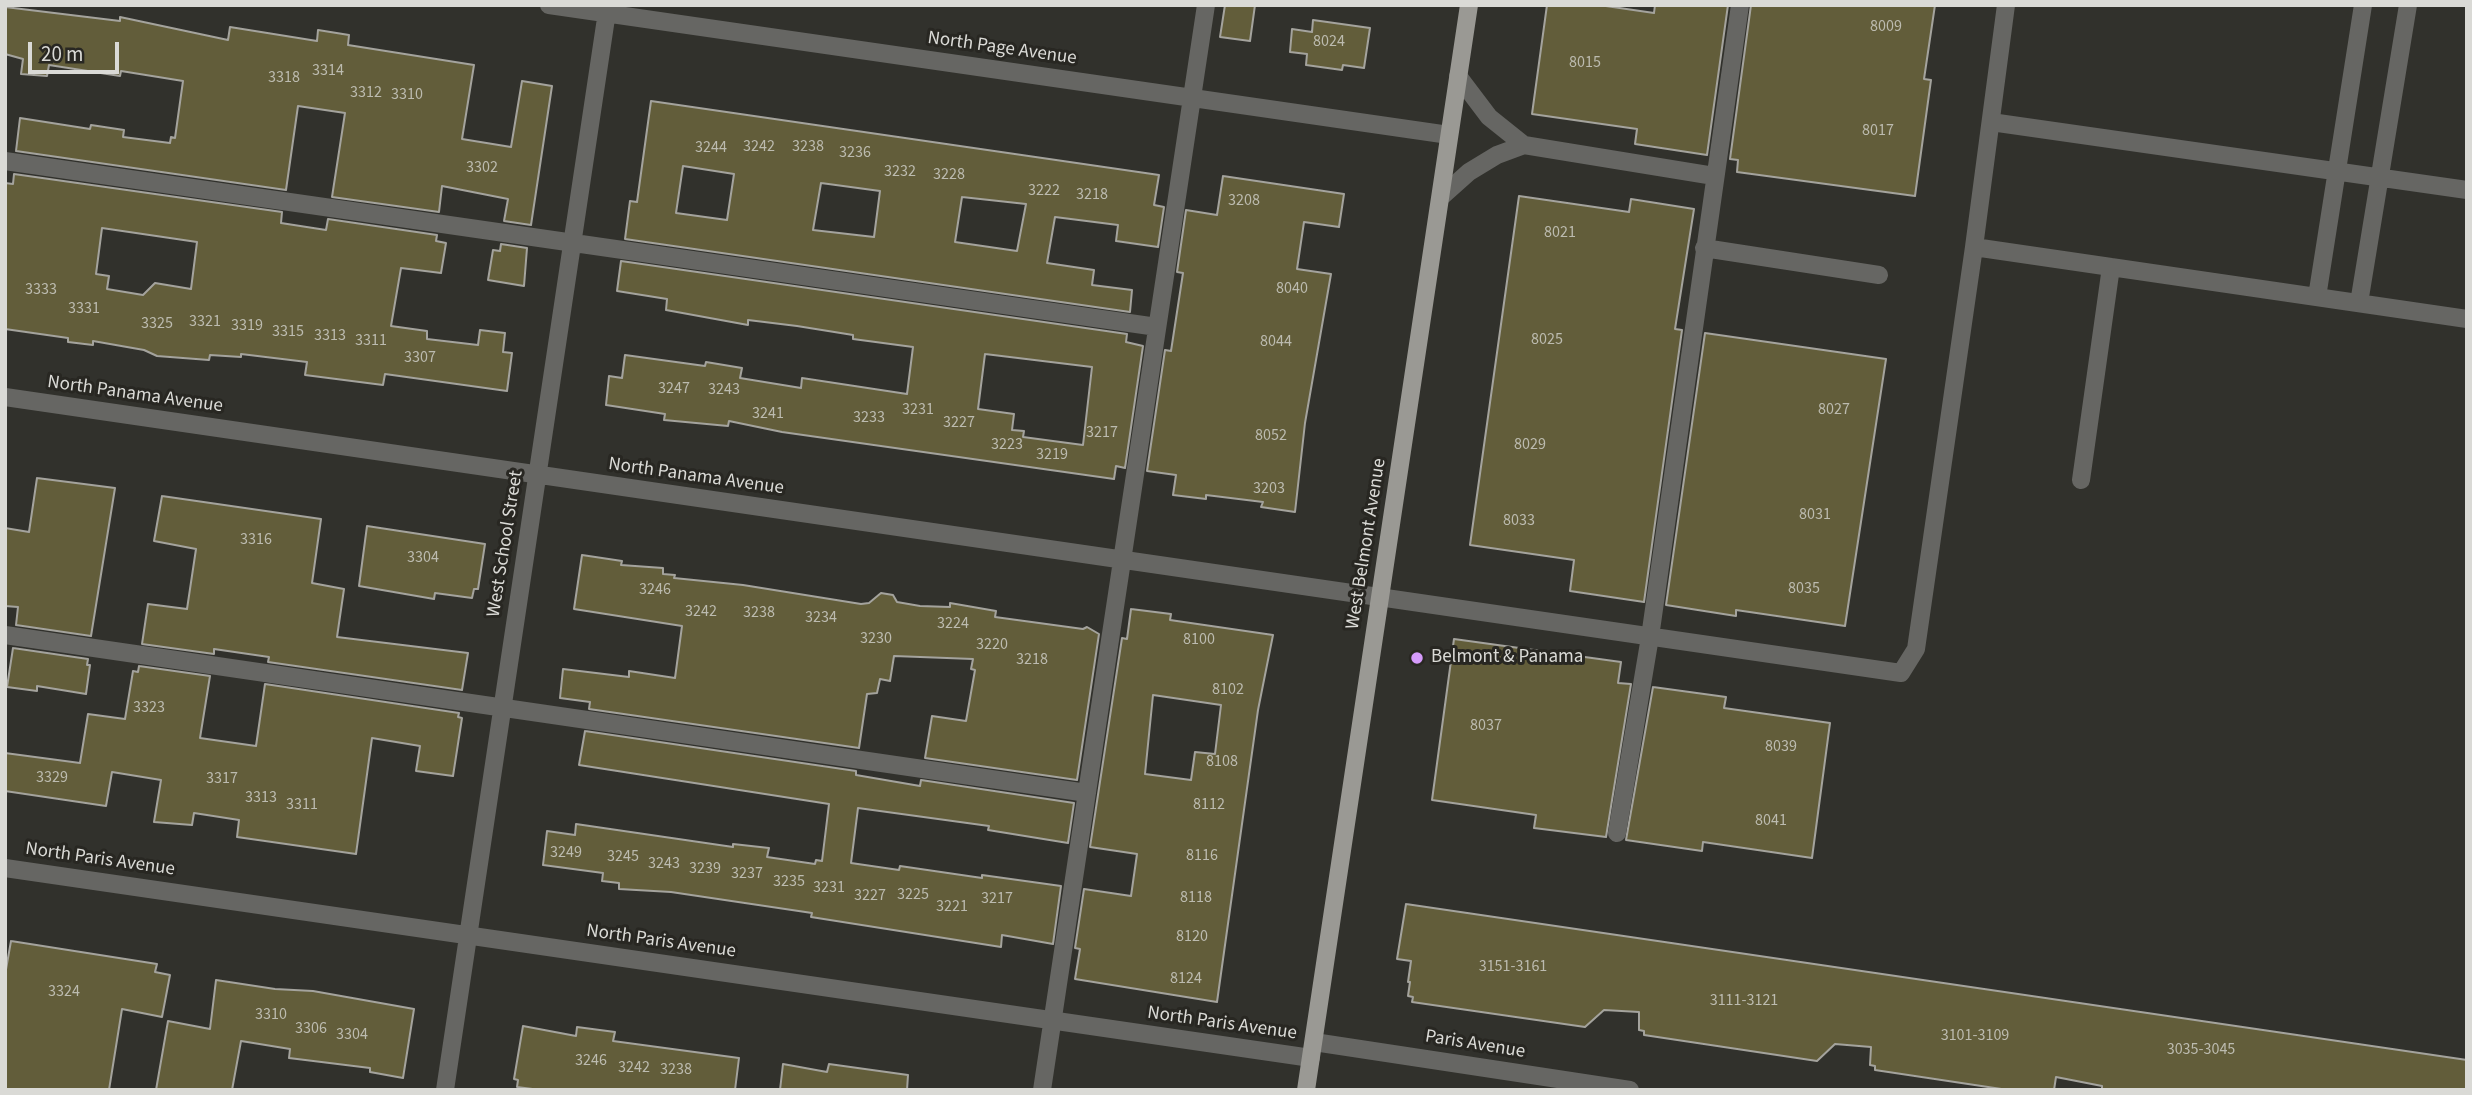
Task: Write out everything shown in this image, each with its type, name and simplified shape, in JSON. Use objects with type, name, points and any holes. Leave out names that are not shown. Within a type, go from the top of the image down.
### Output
[{"type":"main road","name":"West Belmont Avenue","points":[[1306,1090],[1469,5]]},
{"type":"street","name":"North Page Avenue","points":[[549,5],[607,9],[1450,135]]},
{"type":"street","points":[[1042,1090],[1206,5]]},
{"type":"street","points":[[1617,833],[1650,637],[1740,5]]},
{"type":"street","points":[[2006,5],[1974,247],[2467,319]]},
{"type":"street","points":[[2317,297],[2364,5]]},
{"type":"street","points":[[2359,303],[2408,5]]},
{"type":"street","name":"West School Street","points":[[445,1090],[607,9]]},
{"type":"street","points":[[1458,76],[1489,117],[1524,145],[1714,176]]},
{"type":"street","points":[[1991,122],[2467,190]]},
{"type":"street","points":[[1441,197],[1469,172],[1497,155],[1524,145]]},
{"type":"street","points":[[5,161],[1157,327]]},
{"type":"street","name":"North Panama Avenue","points":[[5,397],[1902,673],[1916,649],[1974,247]]},
{"type":"street","points":[[1704,248],[1879,275]]},
{"type":"street","points":[[2081,480],[2111,267]]},
{"type":"street","points":[[5,635],[1087,793]]},
{"type":"street","name":"North Paris Avenue","points":[[5,868],[1052,1020],[1312,1050]]},
{"type":"street","name":"Paris Avenue","points":[[1312,1050],[1545,1083],[1630,1090]]},
{"type":"building","points":[[1225,5],[1255,5],[1250,41],[1220,37]]},
{"type":"building","points":[[1547,5],[1599,5],[1654,13],[1655,5],[1728,5],[1707,155],[1635,144],[1637,129],[1532,114]]},
{"type":"building","points":[[1751,5],[1935,5],[1924,79],[1931,80],[1915,196],[1737,172],[1738,160],[1730,159]]},
{"type":"building","points":[[5,7],[120,21],[120,17],[228,40],[230,27],[317,41],[318,30],[349,35],[348,45],[474,65],[462,139],[511,147],[522,81],[552,86],[531,225],[504,221],[508,199],[442,186],[439,212],[332,197],[345,113],[298,106],[286,190],[16,151],[20,118],[90,129],[91,125],[124,130],[123,137],[170,143],[171,137],[175,138],[183,81],[121,71],[120,76],[49,65],[47,76],[21,74],[23,59],[5,54]]},
{"type":"building","points":[[1313,20],[1370,28],[1364,68],[1343,65],[1342,70],[1306,65],[1307,54],[1290,52],[1292,29],[1312,32]]},
{"type":"building","points":[[651,101],[1159,175],[1154,205],[1164,207],[1158,247],[1116,241],[1118,225],[1055,217],[1047,263],[1094,270],[1092,285],[1132,290],[1130,312],[625,239],[630,201],[637,202]],"holes":[[[683,166],[734,174],[727,220],[676,213]],[[821,183],[880,191],[874,237],[813,230]],[[962,197],[1026,204],[1017,251],[955,242]]]},
{"type":"building","points":[[14,174],[282,212],[281,223],[326,230],[328,219],[437,235],[436,241],[446,243],[441,273],[401,268],[391,326],[427,331],[427,339],[478,345],[480,330],[505,333],[503,352],[512,353],[507,391],[385,374],[383,385],[305,375],[307,362],[241,354],[241,357],[210,355],[209,360],[157,356],[144,350],[93,341],[93,345],[68,342],[68,338],[5,329],[5,183],[13,184]],"holes":[[[102,228],[197,242],[191,289],[155,283],[143,295],[107,289],[109,276],[96,274]]]},
{"type":"building","points":[[1223,176],[1344,194],[1339,227],[1304,222],[1297,269],[1331,274],[1305,423],[1295,512],[1261,507],[1263,502],[1206,495],[1206,499],[1173,495],[1176,475],[1147,471],[1165,350],[1171,351],[1183,273],[1177,272],[1186,210],[1217,215]]},
{"type":"building","points":[[1519,196],[1629,212],[1631,199],[1694,209],[1675,329],[1682,330],[1644,602],[1570,591],[1574,560],[1470,545]]},
{"type":"building","points":[[501,244],[527,248],[524,286],[488,280],[493,250],[500,251]]},
{"type":"building","points":[[621,261],[1127,334],[1126,342],[1143,346],[1125,468],[1116,466],[1114,479],[782,432],[729,421],[728,426],[664,420],[665,414],[606,405],[609,376],[622,378],[625,355],[742,368],[740,378],[801,388],[802,378],[907,394],[913,347],[853,339],[853,335],[797,326],[748,320],[748,325],[666,310],[667,299],[617,291]],"holes":[[[985,354],[1092,367],[1083,445],[1023,437],[1024,431],[1012,430],[1014,414],[978,409]]]},
{"type":"building","points":[[1705,333],[1886,359],[1845,626],[1736,610],[1736,616],[1666,605]]},
{"type":"building","points":[[37,478],[115,488],[91,636],[16,625],[18,607],[5,606],[5,528],[29,532]]},
{"type":"building","points":[[162,496],[321,519],[312,583],[344,589],[337,637],[468,653],[462,690],[268,662],[269,657],[214,649],[214,654],[142,644],[148,604],[187,609],[196,549],[154,541]]},
{"type":"building","points":[[367,526],[485,544],[478,589],[474,589],[472,598],[435,593],[434,599],[359,586]]},
{"type":"building","points":[[582,555],[622,561],[621,565],[663,568],[663,574],[675,575],[674,578],[743,585],[861,604],[869,603],[881,593],[893,595],[897,602],[920,606],[950,607],[950,603],[996,611],[995,617],[1083,629],[1087,627],[1099,634],[1077,780],[925,758],[932,716],[966,721],[975,670],[971,669],[973,659],[894,656],[890,681],[880,679],[877,693],[867,694],[859,748],[589,709],[590,702],[560,698],[563,669],[629,677],[629,671],[675,678],[682,626],[574,609]]},
{"type":"building","points":[[1131,609],[1171,614],[1170,620],[1273,635],[1258,710],[1217,1002],[1075,979],[1080,949],[1075,948],[1084,889],[1131,896],[1137,854],[1090,847],[1122,638],[1127,639]],"holes":[[[1153,695],[1221,705],[1215,754],[1195,752],[1191,780],[1145,774]]]},
{"type":"building","points":[[1454,639],[1621,662],[1618,683],[1631,684],[1606,837],[1534,828],[1536,815],[1432,800]]},
{"type":"building","points":[[13,648],[88,659],[87,665],[90,665],[86,694],[37,686],[37,691],[7,687]]},
{"type":"building","points":[[139,666],[210,676],[200,738],[256,746],[265,684],[459,713],[458,717],[462,718],[453,776],[416,771],[420,746],[372,738],[356,854],[237,837],[239,820],[194,813],[192,825],[154,822],[161,780],[112,772],[106,806],[5,791],[5,753],[80,763],[88,714],[125,719],[133,671],[138,672]]},
{"type":"building","points":[[1653,687],[1726,697],[1724,708],[1830,723],[1812,858],[1703,842],[1702,851],[1626,840]]},
{"type":"building","points":[[585,731],[856,771],[856,775],[920,786],[921,780],[1074,803],[1068,843],[988,830],[989,826],[858,808],[851,863],[899,870],[900,866],[1061,886],[1053,944],[1002,935],[1001,947],[811,917],[812,913],[671,892],[619,889],[619,883],[602,881],[603,873],[543,865],[547,831],[575,835],[576,824],[733,847],[733,844],[769,848],[767,857],[815,864],[816,860],[822,861],[829,804],[579,765]]},
{"type":"building","points":[[1406,904],[2467,1060],[2467,1090],[2102,1090],[2102,1086],[2056,1077],[2054,1090],[2008,1090],[1875,1070],[1875,1066],[1870,1065],[1871,1047],[1835,1044],[1817,1061],[1644,1035],[1644,1031],[1639,1030],[1639,1012],[1604,1010],[1585,1027],[1412,1002],[1413,997],[1408,996],[1411,961],[1397,959]]},
{"type":"building","points":[[11,941],[157,964],[155,972],[170,975],[162,1017],[122,1009],[109,1090],[5,1090],[5,975]]},
{"type":"building","points":[[216,980],[275,989],[313,991],[414,1009],[403,1078],[370,1072],[370,1068],[289,1058],[290,1049],[241,1041],[232,1090],[156,1090],[168,1021],[210,1029]]},
{"type":"building","points":[[523,1026],[576,1036],[577,1027],[615,1032],[613,1041],[739,1058],[735,1090],[540,1090],[517,1087],[518,1080],[514,1079]]},
{"type":"building","points":[[783,1064],[827,1072],[829,1064],[908,1075],[907,1090],[780,1090]]},
{"type":"place","name":"Belmont & Panama","points":[[1417,658]]}]
